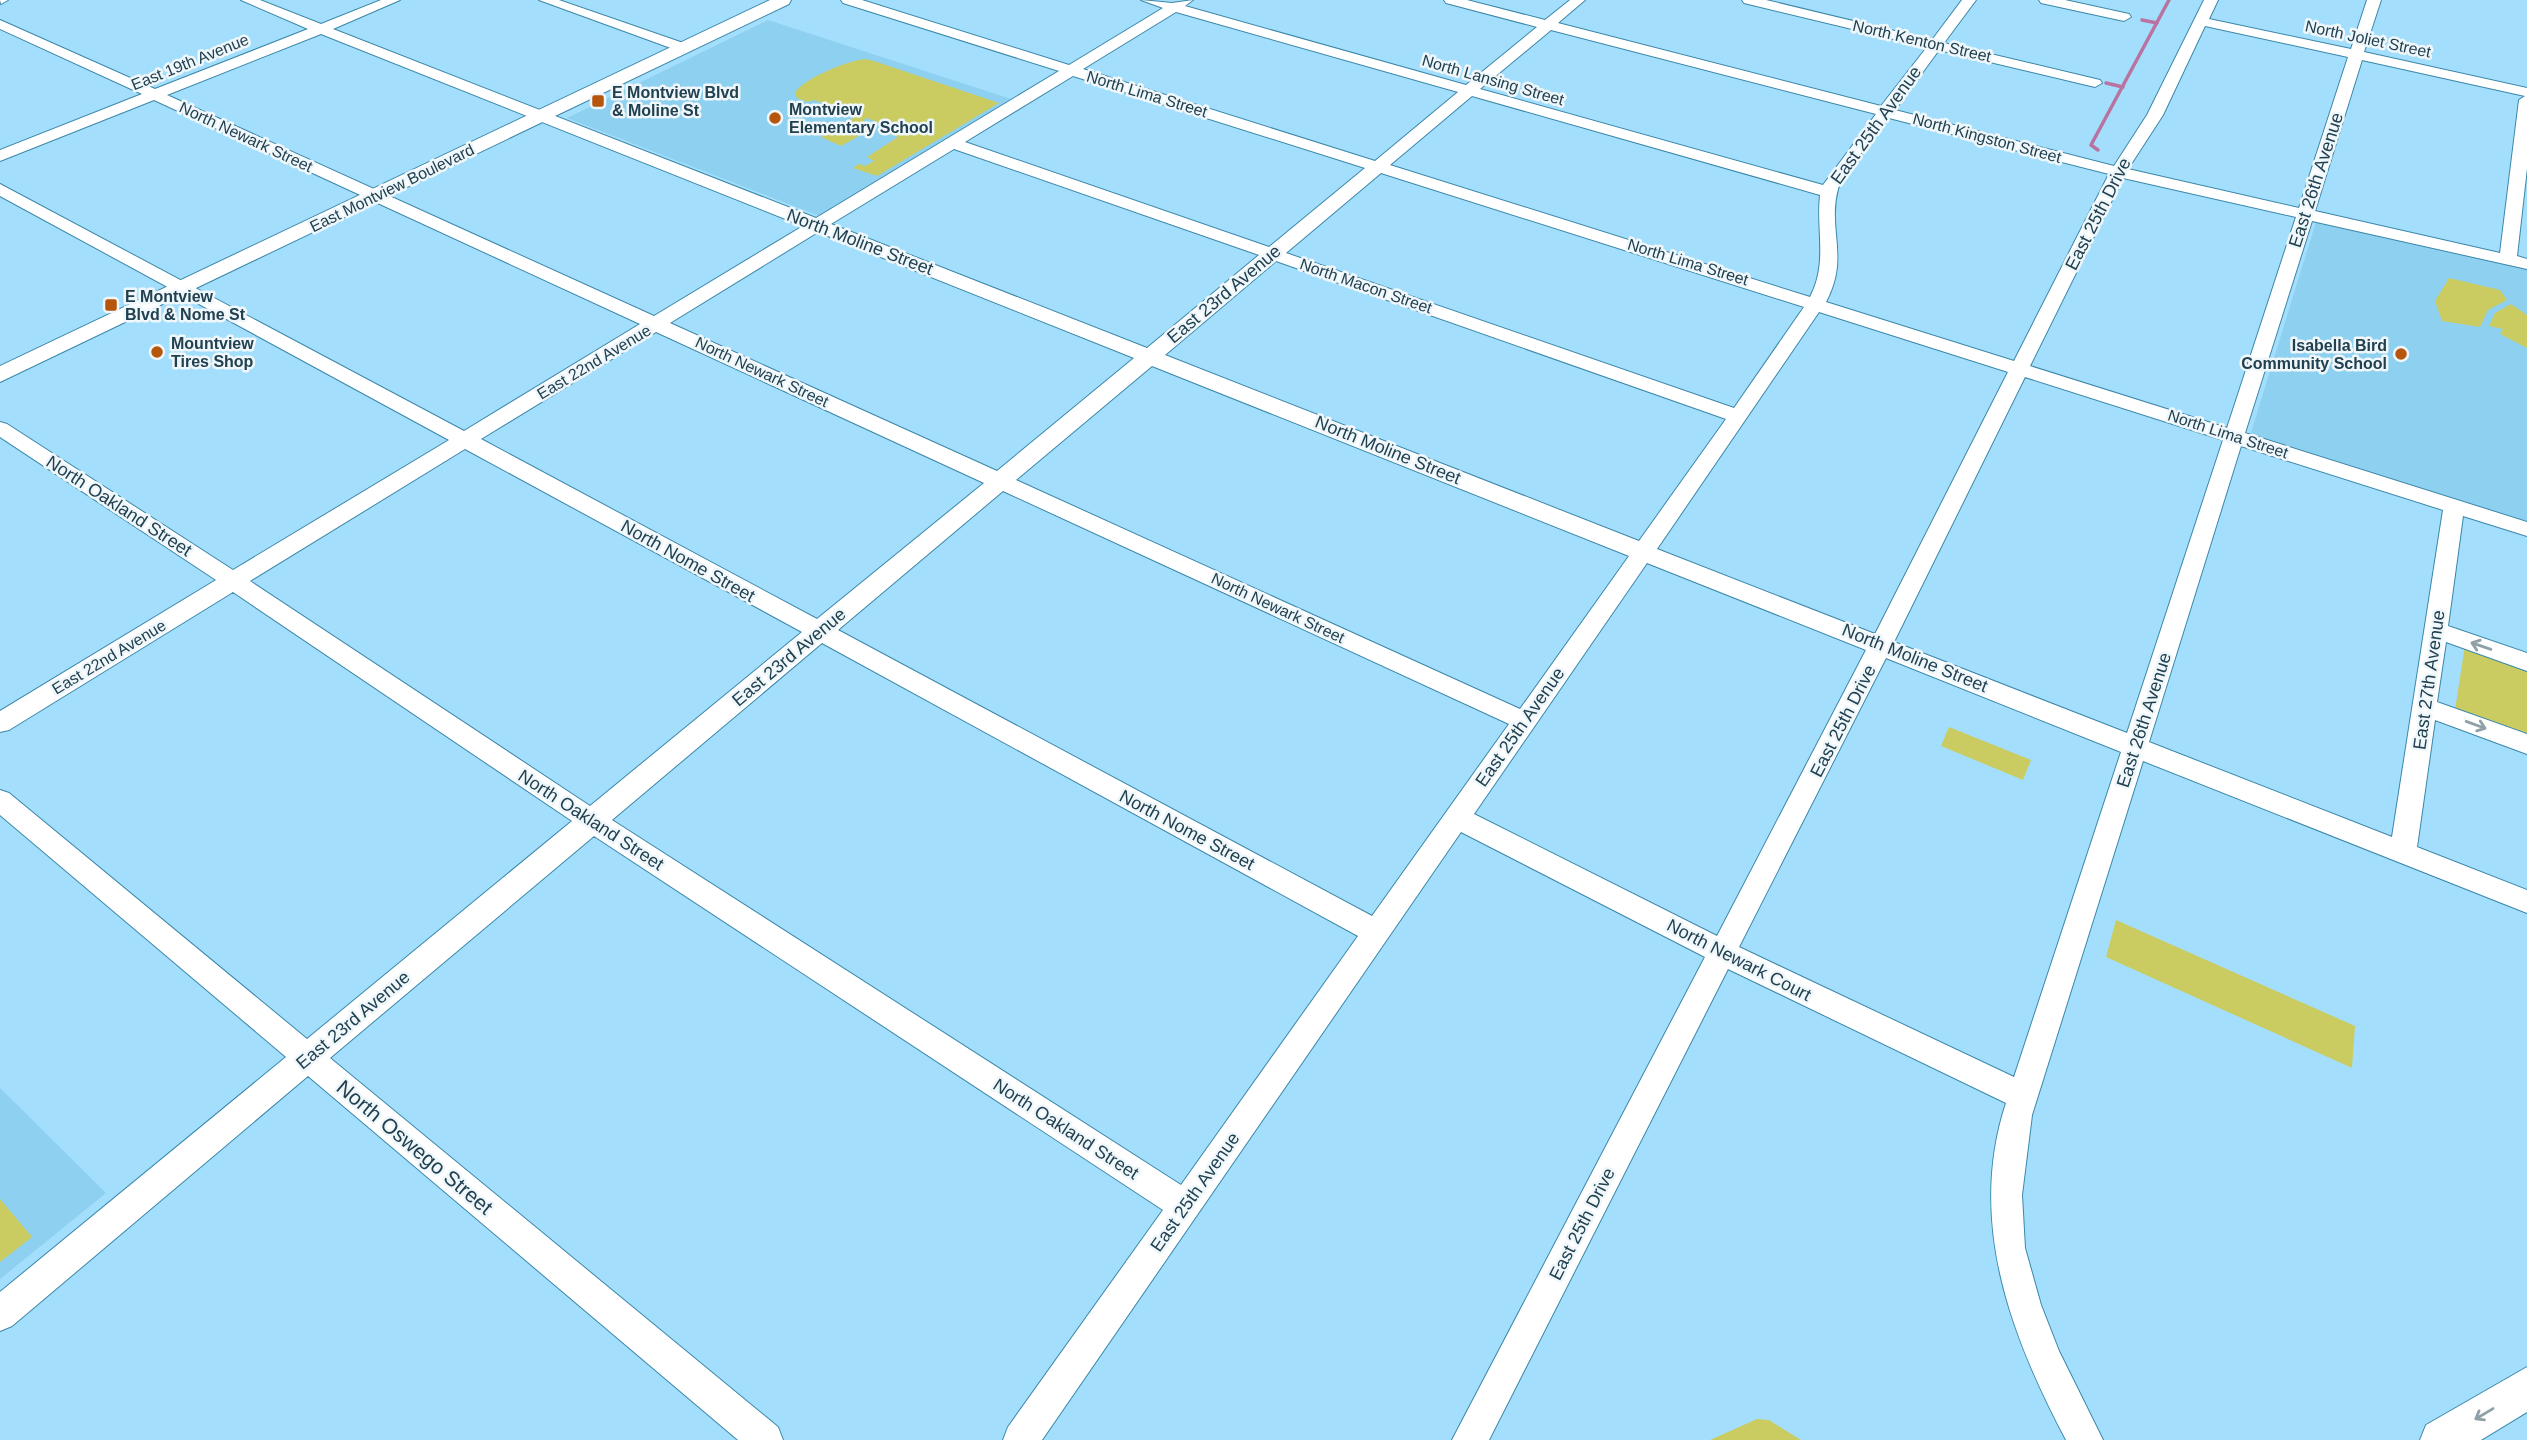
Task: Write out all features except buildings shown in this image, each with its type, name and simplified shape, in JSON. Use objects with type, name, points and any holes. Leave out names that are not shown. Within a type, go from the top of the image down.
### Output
[{"type":"main road","name":"East Montview Boulevard","points":[[0,375],[783,0]]},
{"type":"main road","points":[[2441,1440],[2527,1388]]},
{"type":"street","name":"North Moline Street","points":[[247,0],[2527,902]]},
{"type":"street","name":"East 19th Avenue","points":[[0,156],[393,0]]},
{"type":"street","points":[[546,0],[684,48]]},
{"type":"street","name":"North Lima Street","points":[[848,0],[1379,165],[2527,529]]},
{"type":"street","name":"North Lansing Street","points":[[1148,0],[1180,4],[1469,91],[1829,192]]},
{"type":"street","name":"North Kingston Street","points":[[1451,0],[2118,172],[2527,264]]},
{"type":"street","name":"East 23rd Avenue","points":[[0,1314],[1577,0]]},
{"type":"street","name":"North Kenton Street","points":[[1749,0],[2095,83]]},
{"type":"street","name":"East 25th Avenue","points":[[1021,1440],[1816,303],[1824,287],[1830,260],[1826,217],[1829,192],[1836,177],[1969,0]]},
{"type":"street","points":[[2046,0],[2124,17]]},
{"type":"street","name":"East 25th Drive","points":[[1470,1440],[1724,953],[2118,172],[2155,115],[2211,0]]},
{"type":"street","name":"East 26th Avenue","points":[[2085,1440],[2035,1334],[2010,1249],[2006,1225],[2008,1166],[2017,1115],[2374,0]]},
{"type":"street","name":"East 22nd Avenue","points":[[0,723],[1180,4]]},
{"type":"street","name":"North Joliet Street","points":[[2201,20],[2527,92]]},
{"type":"street","name":"North Newark Street","points":[[0,24],[1524,721]]},
{"type":"street","points":[[2508,259],[2521,200],[2527,100]]},
{"type":"street","name":"North Macon Street","points":[[953,142],[1738,416]]},
{"type":"street","name":"North Nome Street","points":[[0,189],[818,633],[1377,932]]},
{"type":"street","name":"North Oakland Street","points":[[0,428],[592,821],[1186,1206]]},
{"type":"street","name":"East 27th Avenue","points":[[2403,854],[2454,506]]},
{"type":"street","points":[[2436,630],[2527,662]]},
{"type":"street","points":[[2425,707],[2527,744]]},
{"type":"street","name":"North Oswego Street","points":[[0,800],[765,1440]]},
{"type":"street","name":"North Newark Court","points":[[1457,817],[1724,953],[2024,1097]]},
{"type":"shaded area","name":"Montview Elementary School","points":[[768,20],[1014,100],[822,217],[567,118]]},
{"type":"shaded area","points":[[865,59],[999,103],[877,176],[853,168],[874,161],[867,157],[898,137],[879,130],[886,125],[866,118],[863,121],[877,126],[841,146],[821,137],[858,115],[814,100],[808,102],[797,98],[795,93],[807,82],[827,71]]},
{"type":"shaded area","name":"Isabella Bird Community School","points":[[2316,222],[2527,269],[2527,526],[2249,439]]},
{"type":"shaded area","points":[[2449,278],[2500,290],[2507,300],[2488,310],[2480,327],[2442,321],[2435,301]]},
{"type":"shaded area","points":[[2511,304],[2527,315],[2527,348],[2500,334],[2503,329],[2489,326],[2495,313]]},
{"type":"shaded area","points":[[2465,645],[2527,667],[2527,735],[2455,710]]},
{"type":"shaded area","points":[[1949,727],[2031,760],[2023,780],[1941,746]]},
{"type":"shaded area","points":[[2116,920],[2355,1026],[2352,1068],[2106,957]]},
{"type":"shaded area","points":[[0,1088],[106,1193],[0,1279]]},
{"type":"shaded area","points":[[0,1199],[32,1237],[0,1262]]},
{"type":"shaded area","points":[[1757,1419],[1769,1420],[1801,1440],[1710,1440]]},
{"type":"waterway","points":[[2157,23],[2169,0]]},
{"type":"waterway","points":[[2142,20],[2157,23]]},
{"type":"waterway","points":[[2122,87],[2157,23]]},
{"type":"waterway","points":[[2106,83],[2122,87]]},
{"type":"waterway","points":[[2098,150],[2091,145],[2122,87]]},
{"type":"place","name":"E Montview Blvd & Moline St","points":[[598,101]]},
{"type":"place","name":"Montview Elementary School","points":[[775,118]]},
{"type":"place","name":"E Montview Blvd & Nome St","points":[[111,305]]},
{"type":"place","name":"Mountview Tires Shop","points":[[157,352]]},
{"type":"place","name":"Isabella Bird Community School","points":[[2401,354]]}]
